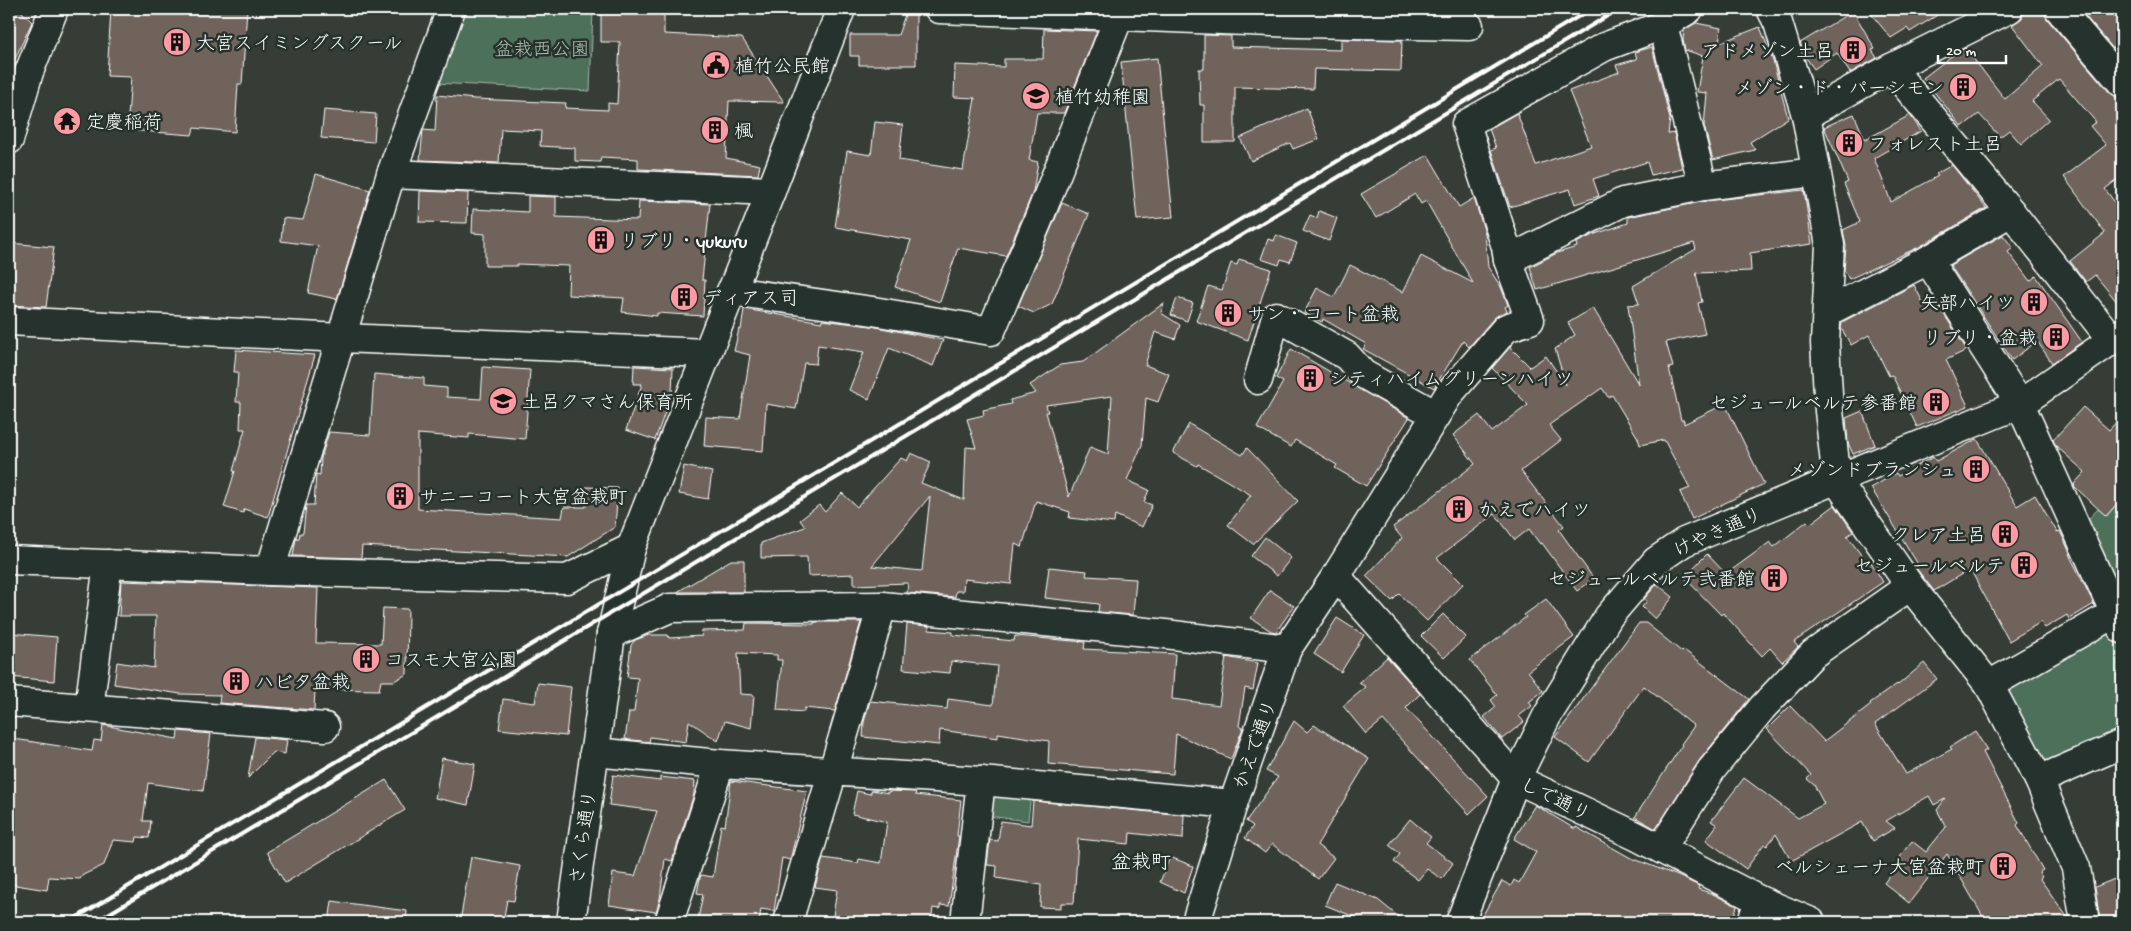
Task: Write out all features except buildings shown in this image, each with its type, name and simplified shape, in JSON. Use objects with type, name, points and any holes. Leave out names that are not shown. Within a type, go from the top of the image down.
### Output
[{"type":"street","points":[[9,140],[29,72],[54,9]]},
{"type":"street","points":[[270,571],[391,174],[451,9]]},
{"type":"street","name":"さくら通り","points":[[571,922],[611,634],[630,548],[772,192],[841,9]]},
{"type":"street","points":[[939,9],[1121,12],[1298,23],[1470,28]]},
{"type":"street","points":[[1689,9],[1663,25],[1604,47],[1466,124],[1506,247],[1508,260],[1623,202],[1703,186],[1815,172]]},
{"type":"street","points":[[1771,9],[1778,23],[1806,115],[1815,172],[1830,244],[1826,343],[1829,411],[1838,481],[1910,586],[1989,685],[2039,780],[2076,868],[2085,922]]},
{"type":"street","points":[[1806,115],[1891,68],[2009,9]]},
{"type":"street","points":[[2058,9],[2122,84]]},
{"type":"street","points":[[731,291],[873,311],[990,331],[1121,12]]},
{"type":"street","points":[[1663,25],[1703,186]]},
{"type":"street","points":[[1891,68],[2117,337]]},
{"type":"street","points":[[391,174],[772,192]]},
{"type":"street","points":[[1827,312],[1928,260],[2011,212]]},
{"type":"street","name":"かえで通り","points":[[1196,922],[1233,804],[1287,649],[1336,576],[1449,394],[1506,328],[1530,320],[1508,260]]},
{"type":"street","points":[[1928,260],[2020,404],[2119,621],[1989,685]]},
{"type":"street","points":[[1258,380],[1276,316],[1347,356],[1363,374],[1436,416]]},
{"type":"street","points":[[9,321],[342,338],[707,353]]},
{"type":"street","name":"けやき通り","points":[[1460,922],[1516,780],[1547,716],[1584,653],[1609,616],[1656,561],[1684,542],[1838,481],[2020,404],[2117,337]]},
{"type":"street","points":[[9,560],[270,571],[567,579],[630,548]]},
{"type":"street","points":[[89,708],[108,564]]},
{"type":"street","name":"しで通り","points":[[1336,576],[1516,780],[1661,849],[1756,911],[1811,922]]},
{"type":"street","points":[[1661,849],[1712,768],[1762,708],[1813,654],[1910,586]]},
{"type":"street","points":[[611,634],[670,608],[882,606],[1157,633],[1287,649]]},
{"type":"street","points":[[788,922],[848,727],[882,606]]},
{"type":"street","points":[[9,702],[325,727]]},
{"type":"street","points":[[2039,780],[2122,744]]},
{"type":"street","points":[[594,752],[720,764],[981,781],[1233,804]]},
{"type":"street","points":[[669,922],[720,764]]},
{"type":"street","points":[[965,922],[981,781]]},
{"type":"green space","name":"盆栽西公園","points":[[459,9],[593,9],[590,91],[435,83]]},
{"type":"green space","points":[[2122,498],[2122,607],[2084,524],[2098,509],[2107,516]]},
{"type":"green space","points":[[2105,627],[2115,632],[2122,649],[2122,737],[2040,766],[2002,690]]},
{"type":"green space","points":[[997,791],[1031,794],[1028,821],[988,816],[989,798]]},
{"type":"railway","points":[[69,922],[1591,9]]},
{"type":"railway","points":[[95,922],[1619,9]]},
{"type":"place","name":"大宮スイミングスクール","points":[[177,42]]},
{"type":"place","name":"アドメゾン土呂","points":[[1853,50]]},
{"type":"place","name":"植竹公民館","points":[[716,65]]},
{"type":"place","name":"メゾン・ド・パーシモン","points":[[1963,87]]},
{"type":"place","name":"植竹幼稚園","points":[[1036,96]]},
{"type":"place","name":"定慶稲荷","points":[[67,121]]},
{"type":"place","name":"楓","points":[[715,130]]},
{"type":"place","name":"フォレスト土呂","points":[[1849,143]]},
{"type":"place","name":"リブリ・yukuru","points":[[601,240]]},
{"type":"place","name":"ディアス司","points":[[684,297]]},
{"type":"place","name":"矢部ハイツ","points":[[2034,302]]},
{"type":"place","name":"サン・コート盆栽","points":[[1228,313]]},
{"type":"place","name":"リブリ・盆栽","points":[[2056,337]]},
{"type":"place","name":"シティハイムグリーンハイツ","points":[[1310,378]]},
{"type":"place","name":"土呂クマさん保育所","points":[[503,401]]},
{"type":"place","name":"セジュールベルテ参番館","points":[[1936,402]]},
{"type":"place","name":"メゾンドブランシュ","points":[[1976,469]]},
{"type":"place","name":"サニーコート大宮盆栽町","points":[[400,496]]},
{"type":"place","name":"かえでハイツ","points":[[1459,509]]},
{"type":"place","name":"クレア土呂","points":[[2005,534]]},
{"type":"place","name":"セジュールベルテ","points":[[2024,565]]},
{"type":"place","name":"セジュールベルテ弐番館","points":[[1774,578]]},
{"type":"place","name":"コスモ大宮公園","points":[[366,659]]},
{"type":"place","name":"ハビタ盆栽","points":[[236,681]]},
{"type":"place","name":"ベルシェーナ大宮盆栽町","points":[[2003,866]]},
{"type":"district","name":"盆栽町","points":[[1141,861]]}]
